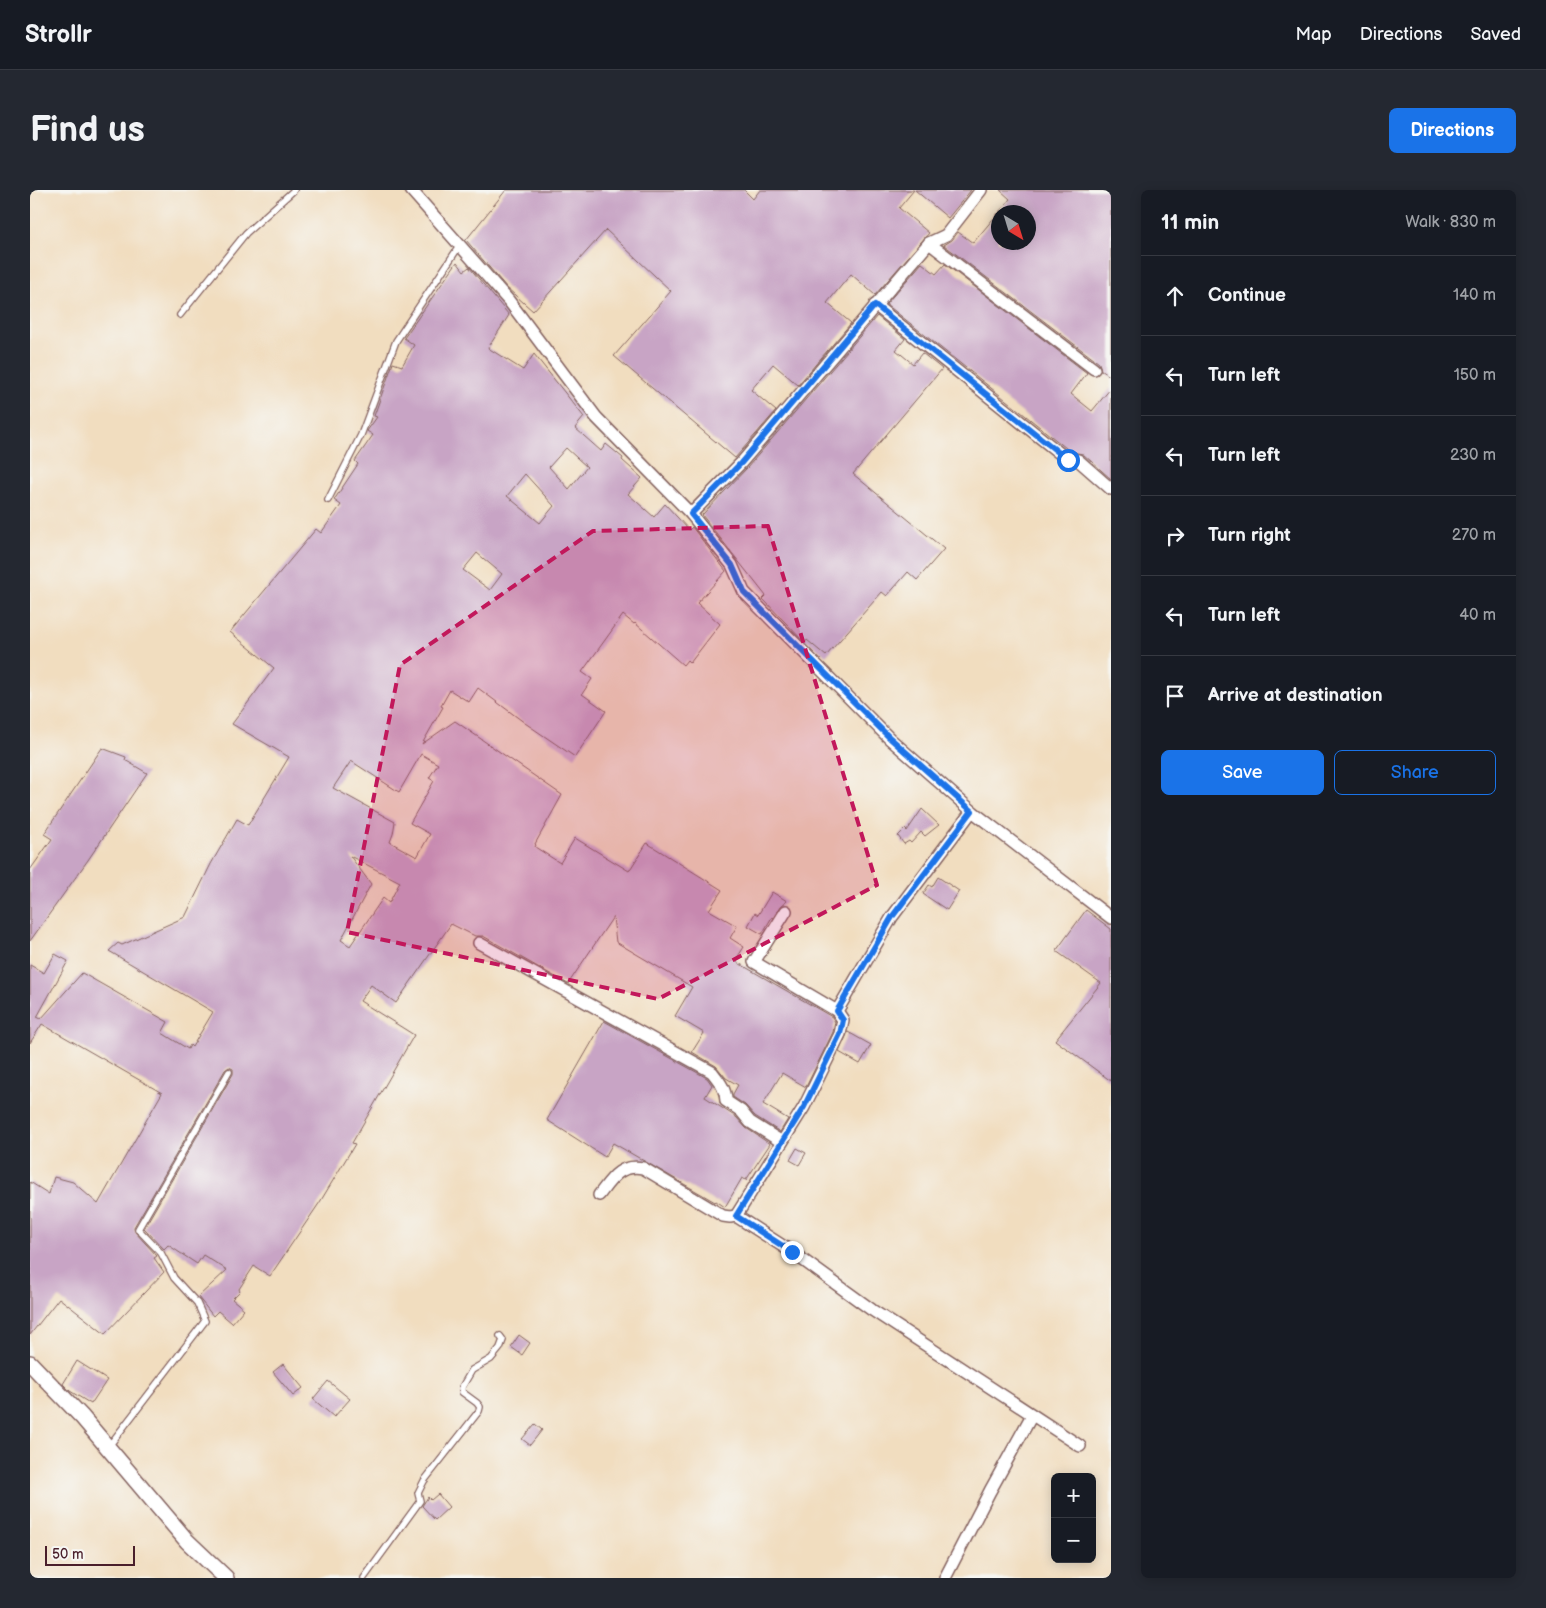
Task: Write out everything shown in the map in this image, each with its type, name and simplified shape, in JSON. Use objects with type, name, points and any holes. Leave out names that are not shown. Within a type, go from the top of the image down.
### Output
[{"type":"street","points":[[410,190],[509,301],[596,417],[691,514],[732,565],[744,592],[890,738],[972,811],[1111,918]]},
{"type":"street","points":[[691,514],[741,463],[929,243],[946,235],[981,190]]},
{"type":"street","points":[[929,243],[1094,369]]},
{"type":"street","points":[[875,305],[1068,460],[1078,460],[1111,489]]},
{"type":"street","points":[[837,1011],[892,917],[972,811]]},
{"type":"street","points":[[736,1216],[804,1107],[840,1034],[843,1020],[837,1011],[754,962],[786,911]]},
{"type":"street","points":[[479,943],[712,1072],[726,1094],[726,1102],[741,1111],[750,1122],[782,1142]]},
{"type":"street","points":[[599,1195],[612,1177],[623,1169],[643,1168],[723,1216],[736,1216],[792,1252],[872,1310],[1080,1446]]},
{"type":"street","points":[[30,1363],[82,1418],[187,1540],[226,1578]]},
{"type":"street","points":[[945,1578],[1032,1415]]},
{"type":"lane","points":[[180,315],[246,233],[294,190]]},
{"type":"lane","points":[[328,500],[361,435],[396,341],[460,245]]},
{"type":"lane","points":[[108,1448],[205,1321],[197,1303],[174,1278],[161,1253],[138,1229],[229,1072]]},
{"type":"lane","points":[[364,1578],[420,1501],[418,1493],[424,1481],[479,1412],[480,1408],[477,1403],[462,1392],[462,1387],[472,1370],[491,1359],[500,1348],[503,1340],[500,1336]]},
{"type":"highlighted area","points":[[768,526],[877,885],[658,999],[347,932],[400,665],[593,531]]},
{"type":"building","points":[[506,190],[744,190],[753,199],[760,190],[914,190],[899,208],[929,233],[875,295],[851,274],[827,303],[851,323],[798,385],[773,364],[751,390],[776,411],[735,458],[614,356],[671,291],[606,230],[533,311],[507,288],[466,240]]},
{"type":"building","points":[[915,190],[971,190],[948,218]]},
{"type":"building","points":[[1000,190],[1111,190],[1111,377],[1101,370],[1099,363],[944,245],[952,240],[958,232],[973,243],[991,221],[991,250],[1036,250],[1036,205],[1005,205],[1010,199]]},
{"type":"building","points":[[457,262],[464,271],[469,267],[509,315],[488,348],[523,370],[534,354],[584,417],[575,428],[601,451],[606,444],[642,478],[628,494],[654,517],[665,504],[689,530],[692,527],[726,571],[697,603],[720,624],[690,663],[687,660],[683,665],[635,623],[623,615],[582,672],[592,679],[582,694],[606,711],[575,757],[478,688],[469,702],[450,690],[441,706],[443,707],[422,744],[455,721],[562,795],[535,844],[535,847],[560,863],[575,838],[629,871],[647,843],[722,890],[709,910],[737,926],[730,938],[744,947],[735,961],[832,1017],[835,1022],[833,1032],[806,1087],[782,1073],[763,1104],[788,1119],[780,1132],[755,1116],[745,1105],[733,1097],[738,1085],[726,1078],[716,1066],[692,1052],[704,1033],[675,1016],[692,987],[616,942],[613,917],[568,984],[483,936],[475,936],[451,924],[396,1003],[371,985],[360,1001],[414,1035],[352,1143],[355,1144],[320,1202],[270,1276],[254,1266],[239,1289],[240,1291],[232,1299],[244,1309],[232,1323],[218,1311],[213,1316],[198,1297],[227,1270],[203,1255],[197,1264],[168,1245],[164,1249],[144,1228],[233,1074],[233,1069],[229,1067],[225,1070],[134,1227],[135,1232],[157,1256],[154,1258],[164,1272],[105,1334],[59,1298],[30,1335],[30,1182],[49,1194],[54,1177],[73,1182],[98,1204],[162,1093],[42,1024],[30,1043],[30,965],[44,973],[55,954],[68,961],[37,1017],[41,1019],[82,973],[168,1022],[162,1033],[188,1049],[190,1045],[192,1047],[213,1012],[109,951],[118,943],[122,945],[185,917],[211,864],[237,819],[248,825],[289,757],[232,724],[274,668],[230,632],[316,529],[321,533],[341,505],[334,500],[358,464],[355,461],[373,435],[367,431],[377,417],[374,416],[393,363],[402,366],[414,345],[404,338]],"holes":[[[566,448],[587,467],[569,489],[549,467]],[[525,474],[554,506],[540,523],[507,496]],[[477,553],[502,574],[490,590],[463,570]],[[421,754],[438,764],[429,778],[434,781],[410,823],[430,834],[417,857],[390,842],[395,822],[333,788],[351,761],[399,792]],[[350,856],[400,882],[389,903],[383,898],[350,946],[341,940],[371,884]]]},
{"type":"building","points":[[922,263],[936,274],[945,264],[1087,373],[1071,394],[1092,411],[1111,388],[1111,479],[1083,454],[1071,452],[886,304]]},
{"type":"building","points":[[877,316],[905,339],[896,350],[913,364],[922,353],[942,369],[853,474],[944,549],[917,580],[908,572],[887,596],[882,592],[826,656],[807,640],[805,643],[763,599],[766,596],[702,515],[747,468]]},
{"type":"building","points":[[102,748],[126,757],[125,760],[147,773],[30,941],[30,870],[52,839],[44,834]]},
{"type":"building","points":[[922,809],[939,825],[925,836],[921,832],[911,843],[909,841],[904,844],[898,836],[905,829],[907,831]]},
{"type":"building","points":[[938,877],[959,891],[947,910],[923,894],[929,885],[932,887]]},
{"type":"building","points":[[772,892],[787,901],[772,917],[762,934],[748,926],[755,913],[758,915]]},
{"type":"building","points":[[1086,910],[1111,929],[1111,1081],[1055,1040],[1101,983],[1056,951]]},
{"type":"building","points":[[604,1021],[707,1078],[712,1085],[705,1097],[736,1117],[746,1128],[770,1144],[746,1180],[742,1178],[725,1207],[613,1143],[605,1157],[547,1120]]},
{"type":"building","points":[[848,1032],[871,1045],[860,1064],[839,1052]]},
{"type":"building","points":[[797,1148],[806,1153],[799,1165],[790,1160]]},
{"type":"building","points":[[519,1335],[530,1343],[522,1355],[511,1347]]},
{"type":"building","points":[[77,1361],[107,1380],[91,1404],[70,1391],[63,1384]]},
{"type":"building","points":[[283,1364],[303,1388],[293,1396],[273,1372]]},
{"type":"building","points":[[328,1381],[350,1399],[334,1417],[313,1399]]},
{"type":"building","points":[[535,1424],[542,1430],[530,1445],[522,1439]]},
{"type":"building","points":[[438,1494],[449,1507],[435,1520],[422,1506],[428,1497],[431,1500]]},
{"type":"route","points":[[792,1252],[736,1216],[804,1107],[840,1034],[843,1020],[837,1011],[892,917],[972,811],[890,738],[744,592],[732,565],[691,514],[741,463],[875,305],[1068,460]]}]
